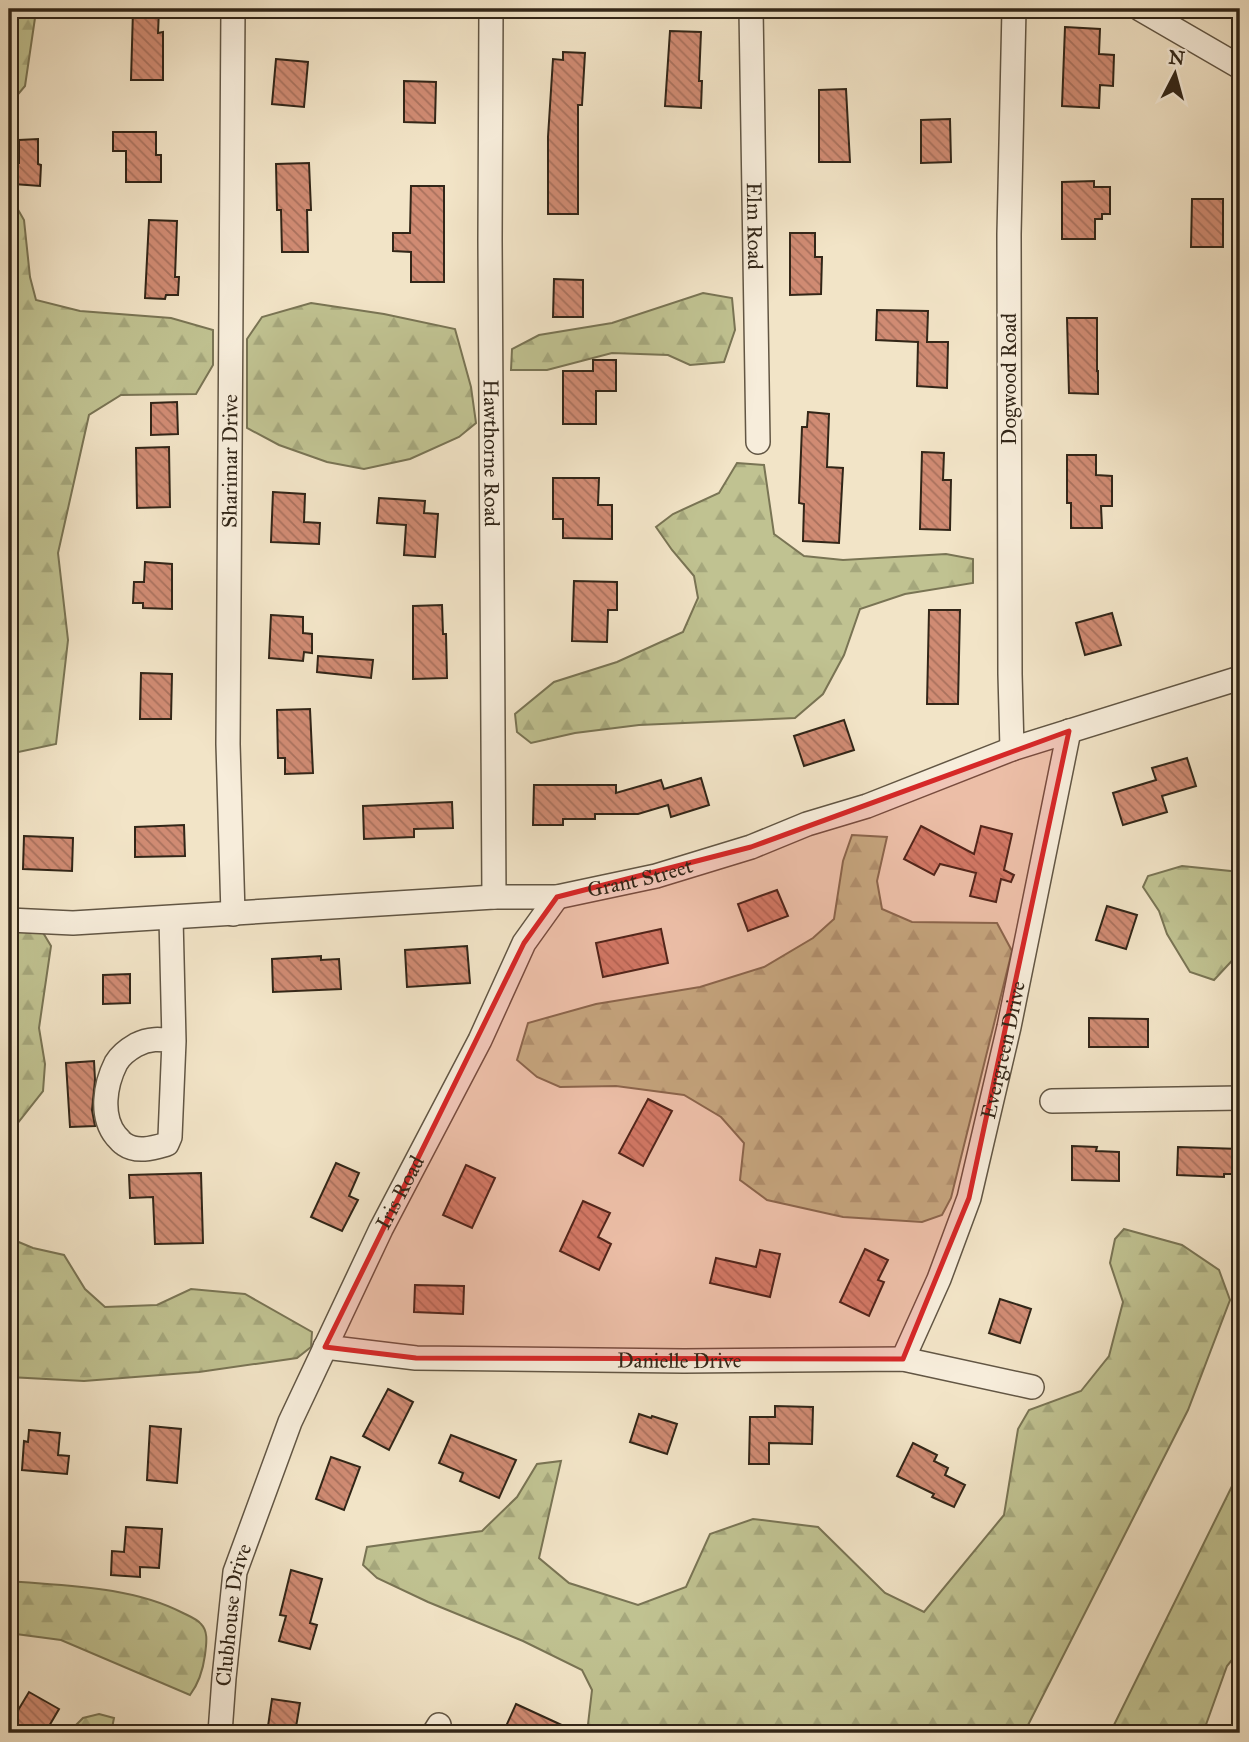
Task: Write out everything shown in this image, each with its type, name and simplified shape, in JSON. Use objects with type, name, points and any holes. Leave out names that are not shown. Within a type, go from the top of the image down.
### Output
[{"type":"street","name":"Sharimar Drive","points":[[233,9],[228,705],[233,914]]},
{"type":"street","name":"Hawthorne Road","points":[[491,9],[494,897]]},
{"type":"street","name":"Elm Road","points":[[751,9],[758,442]]},
{"type":"street","name":"Dogwood Road","points":[[1012,749],[1009,219],[1014,9]]},
{"type":"street","points":[[1140,9],[1240,67]]},
{"type":"street","name":"Grant Street","points":[[9,920],[73,923],[494,897],[557,897],[656,876],[751,847],[807,824],[867,806],[1012,749],[1240,678]]},
{"type":"street","name":"Evergreen Drive","points":[[902,1359],[939,1279],[969,1199],[1009,1027],[1069,731]]},
{"type":"street","name":"Iris Road","points":[[262,1499],[290,1422],[381,1229],[480,1040],[524,943],[557,897]]},
{"type":"street","points":[[171,918],[174,1041],[170,1137],[167,1144],[150,1149],[124,1144],[107,1120],[105,1102],[117,1062],[138,1043],[157,1038],[174,1041]]},
{"type":"street","points":[[1052,1101],[1240,1098]]},
{"type":"street","name":"Danielle Drive","points":[[325,1348],[416,1358],[684,1361],[902,1359],[1032,1387]]},
{"type":"street","name":"Clubhouse Drive","points":[[220,1733],[235,1572],[262,1499]]},
{"type":"highlighted area","points":[[1069,731],[969,1198],[903,1359],[416,1358],[325,1347],[524,943],[557,897],[751,847]]},
{"type":"green space","points":[[9,9],[178,9],[35,18],[25,86],[9,105]]},
{"type":"green space","points":[[9,194],[24,220],[30,277],[36,300],[80,311],[171,318],[213,330],[213,365],[196,394],[121,395],[89,415],[58,553],[68,640],[56,744],[9,754]]},
{"type":"green space","points":[[703,293],[732,298],[735,330],[724,362],[690,365],[668,355],[612,353],[547,370],[511,370],[512,349],[539,335],[612,323]]},
{"type":"green space","points":[[311,303],[384,314],[455,329],[471,387],[476,423],[459,437],[410,459],[364,469],[327,462],[279,445],[247,428],[247,339],[262,317]]},
{"type":"green space","points":[[737,463],[764,465],[774,534],[804,556],[843,560],[946,554],[973,559],[973,583],[905,594],[860,609],[844,655],[823,694],[795,718],[639,725],[575,733],[531,743],[517,732],[515,714],[554,682],[617,662],[683,632],[698,598],[694,576],[656,527],[673,514],[719,493]]},
{"type":"green space","points":[[852,835],[887,837],[877,881],[882,909],[912,922],[997,923],[1012,951],[951,1198],[942,1215],[922,1222],[843,1217],[767,1200],[740,1180],[744,1143],[721,1117],[684,1095],[616,1086],[560,1087],[537,1077],[517,1060],[528,1023],[596,1004],[700,987],[764,967],[813,938],[834,919],[843,861]]},
{"type":"green space","points":[[1182,866],[1240,872],[1240,952],[1214,980],[1190,972],[1167,934],[1159,911],[1143,887],[1148,876]]},
{"type":"green space","points":[[12,931],[42,931],[51,946],[39,1028],[45,1064],[43,1091],[9,1134],[9,940]]},
{"type":"green space","points":[[1124,1229],[1182,1245],[1219,1270],[1230,1300],[1188,1410],[1024,1733],[587,1733],[592,1690],[582,1670],[523,1641],[377,1578],[363,1565],[367,1547],[482,1531],[517,1497],[537,1464],[561,1461],[539,1558],[569,1583],[638,1605],[686,1587],[710,1534],[753,1519],[818,1527],[885,1593],[924,1612],[1004,1515],[1018,1429],[1029,1410],[1081,1391],[1109,1356],[1123,1302],[1110,1263],[1115,1239]]},
{"type":"green space","points":[[9,1238],[33,1248],[64,1255],[85,1289],[105,1307],[157,1305],[191,1289],[245,1294],[312,1332],[311,1347],[297,1358],[199,1372],[84,1381],[9,1377]]},
{"type":"green space","points":[[1240,1470],[1240,1650],[1227,1666],[1203,1733],[1110,1733]]},
{"type":"green space","points":[[9,1581],[120,1592],[163,1604],[193,1618],[204,1627],[206,1639],[203,1666],[196,1686],[190,1695],[61,1640],[16,1634],[9,1629]]},
{"type":"green space","points":[[99,1714],[114,1718],[111,1733],[68,1733],[83,1718]]},
{"type":"building","points":[[133,10],[159,10],[158,33],[163,32],[163,80],[131,80]]},
{"type":"building","points":[[1065,27],[1100,29],[1099,54],[1114,55],[1113,86],[1100,85],[1099,108],[1062,106]]},
{"type":"building","points":[[670,31],[701,32],[701,108],[665,106]]},
{"type":"building","points":[[563,52],[585,53],[582,105],[578,105],[578,214],[548,214],[548,137],[553,59],[563,60]]},
{"type":"building","points":[[276,59],[308,62],[304,107],[272,104]]},
{"type":"building","points":[[404,81],[436,82],[435,123],[404,122]]},
{"type":"building","points":[[846,89],[850,162],[819,162],[819,90]]},
{"type":"building","points":[[950,119],[951,162],[921,163],[921,120]]},
{"type":"building","points":[[113,132],[156,132],[156,155],[161,155],[161,182],[126,182],[126,151],[113,151]]},
{"type":"building","points":[[38,139],[40,186],[14,184],[16,163],[19,163],[19,140]]},
{"type":"building","points":[[309,163],[311,210],[307,210],[308,252],[282,252],[281,210],[277,210],[276,164]]},
{"type":"building","points":[[1094,181],[1094,187],[1110,187],[1110,214],[1102,214],[1102,219],[1095,219],[1095,239],[1062,239],[1062,182]]},
{"type":"building","points":[[411,186],[444,186],[444,282],[411,282],[411,252],[393,251],[393,233],[410,233]]},
{"type":"building","points":[[1192,199],[1223,199],[1223,247],[1191,247]]},
{"type":"building","points":[[149,220],[177,221],[175,277],[179,277],[178,295],[166,295],[165,299],[145,298]]},
{"type":"building","points":[[790,233],[815,233],[815,257],[822,257],[821,294],[790,295]]},
{"type":"building","points":[[554,279],[583,280],[583,317],[553,317]]},
{"type":"building","points":[[877,310],[928,311],[927,342],[948,342],[947,388],[917,386],[918,342],[876,340]]},
{"type":"building","points":[[1067,318],[1097,318],[1098,394],[1069,393]]},
{"type":"building","points":[[593,360],[616,360],[616,391],[596,391],[596,424],[563,424],[563,371],[593,371]]},
{"type":"building","points":[[177,402],[178,434],[151,435],[151,403]]},
{"type":"building","points":[[808,412],[829,414],[827,467],[843,468],[839,543],[803,541],[804,504],[799,503],[802,427],[807,427]]},
{"type":"building","points":[[169,447],[170,507],[137,508],[136,448]]},
{"type":"building","points":[[922,452],[944,453],[943,480],[951,480],[950,530],[920,529]]},
{"type":"building","points":[[1067,455],[1096,455],[1096,475],[1112,476],[1112,506],[1101,506],[1102,528],[1071,528],[1071,503],[1067,503]]},
{"type":"building","points":[[553,478],[599,478],[598,505],[612,505],[612,539],[563,538],[563,519],[553,519]]},
{"type":"building","points":[[273,492],[305,494],[304,522],[320,523],[319,544],[271,542]]},
{"type":"building","points":[[379,498],[425,501],[424,513],[438,514],[435,557],[404,555],[406,525],[377,523]]},
{"type":"building","points":[[145,562],[172,564],[172,609],[143,608],[143,603],[133,603],[134,582],[144,582]]},
{"type":"building","points":[[574,581],[617,582],[617,610],[608,610],[607,642],[572,641]]},
{"type":"building","points":[[442,605],[447,678],[413,679],[413,606]]},
{"type":"building","points":[[929,610],[960,610],[958,704],[927,704]]},
{"type":"building","points":[[1112,613],[1121,645],[1085,655],[1076,623]]},
{"type":"building","points":[[271,615],[303,617],[303,633],[312,634],[312,653],[304,652],[303,661],[269,658]]},
{"type":"building","points":[[318,656],[373,660],[371,678],[317,672]]},
{"type":"building","points":[[141,673],[172,674],[171,719],[140,719]]},
{"type":"building","points":[[310,709],[313,773],[285,774],[285,758],[278,758],[277,710]]},
{"type":"building","points":[[844,720],[854,750],[804,766],[794,736]]},
{"type":"building","points":[[1187,758],[1196,786],[1162,796],[1167,812],[1123,825],[1113,793],[1156,780],[1152,768]]},
{"type":"building","points":[[701,778],[709,805],[671,817],[668,805],[638,814],[595,814],[595,819],[563,819],[563,825],[533,825],[534,785],[616,785],[616,793],[661,780],[664,789]]},
{"type":"building","points":[[452,802],[453,828],[414,829],[414,837],[364,839],[363,806]]},
{"type":"building","points":[[184,825],[185,856],[135,857],[135,827]]},
{"type":"building","points":[[921,826],[974,854],[981,826],[1012,834],[1004,870],[1014,875],[1011,882],[1001,879],[996,902],[970,896],[976,873],[940,864],[934,875],[904,859]]},
{"type":"building","points":[[24,836],[73,838],[72,871],[23,869]]},
{"type":"building","points":[[777,890],[788,916],[748,931],[738,904]]},
{"type":"building","points":[[1107,906],[1137,915],[1126,949],[1096,940]]},
{"type":"building","points":[[661,929],[668,963],[603,977],[596,943]]},
{"type":"building","points":[[467,946],[470,983],[407,987],[405,950]]},
{"type":"building","points":[[321,956],[321,960],[339,959],[341,989],[273,992],[272,959]]},
{"type":"building","points":[[130,974],[130,1003],[103,1004],[103,975]]},
{"type":"building","points":[[1089,1018],[1148,1019],[1148,1047],[1089,1047]]},
{"type":"building","points":[[94,1061],[92,1110],[95,1126],[70,1127],[66,1063]]},
{"type":"building","points":[[648,1099],[672,1111],[643,1166],[619,1153]]},
{"type":"building","points":[[1072,1146],[1097,1147],[1096,1151],[1119,1152],[1119,1181],[1072,1180]]},
{"type":"building","points":[[1178,1147],[1240,1149],[1240,1174],[1224,1174],[1224,1177],[1177,1175]]},
{"type":"building","points":[[336,1163],[359,1173],[349,1196],[358,1200],[342,1231],[311,1217]]},
{"type":"building","points":[[466,1165],[495,1178],[472,1228],[443,1215]]},
{"type":"building","points":[[201,1173],[203,1243],[155,1244],[153,1197],[130,1198],[129,1175]]},
{"type":"building","points":[[583,1201],[610,1213],[598,1237],[611,1244],[599,1270],[560,1251]]},
{"type":"building","points":[[865,1249],[888,1260],[878,1280],[884,1282],[869,1316],[840,1302]]},
{"type":"building","points":[[760,1250],[780,1254],[770,1297],[710,1283],[716,1258],[756,1267]]},
{"type":"building","points":[[415,1285],[464,1286],[463,1314],[414,1312]]},
{"type":"building","points":[[1000,1299],[1031,1309],[1020,1343],[989,1333]]},
{"type":"building","points":[[388,1389],[413,1402],[389,1450],[363,1436]]},
{"type":"building","points":[[775,1406],[813,1407],[812,1444],[769,1443],[769,1464],[749,1464],[750,1417],[775,1417]]},
{"type":"building","points":[[639,1414],[677,1424],[667,1454],[630,1442]]},
{"type":"building","points":[[150,1426],[181,1429],[177,1483],[147,1480]]},
{"type":"building","points":[[29,1430],[60,1433],[58,1455],[69,1456],[67,1474],[22,1470],[24,1441],[28,1442]]},
{"type":"building","points":[[451,1435],[516,1460],[499,1498],[460,1481],[463,1473],[439,1463]]},
{"type":"building","points":[[913,1443],[937,1455],[934,1461],[948,1468],[945,1475],[965,1485],[954,1507],[897,1476]]},
{"type":"building","points":[[331,1457],[360,1467],[344,1510],[316,1499]]},
{"type":"building","points":[[126,1527],[162,1529],[159,1568],[140,1567],[140,1577],[111,1575],[112,1551],[124,1552]]},
{"type":"building","points":[[291,1570],[322,1579],[310,1623],[317,1625],[310,1649],[279,1641],[286,1616],[280,1615]]},
{"type":"building","points":[[29,1692],[59,1709],[45,1733],[30,1733],[11,1722]]},
{"type":"building","points":[[272,1699],[300,1703],[295,1733],[267,1733]]},
{"type":"building","points":[[516,1704],[579,1733],[503,1733]]}]
